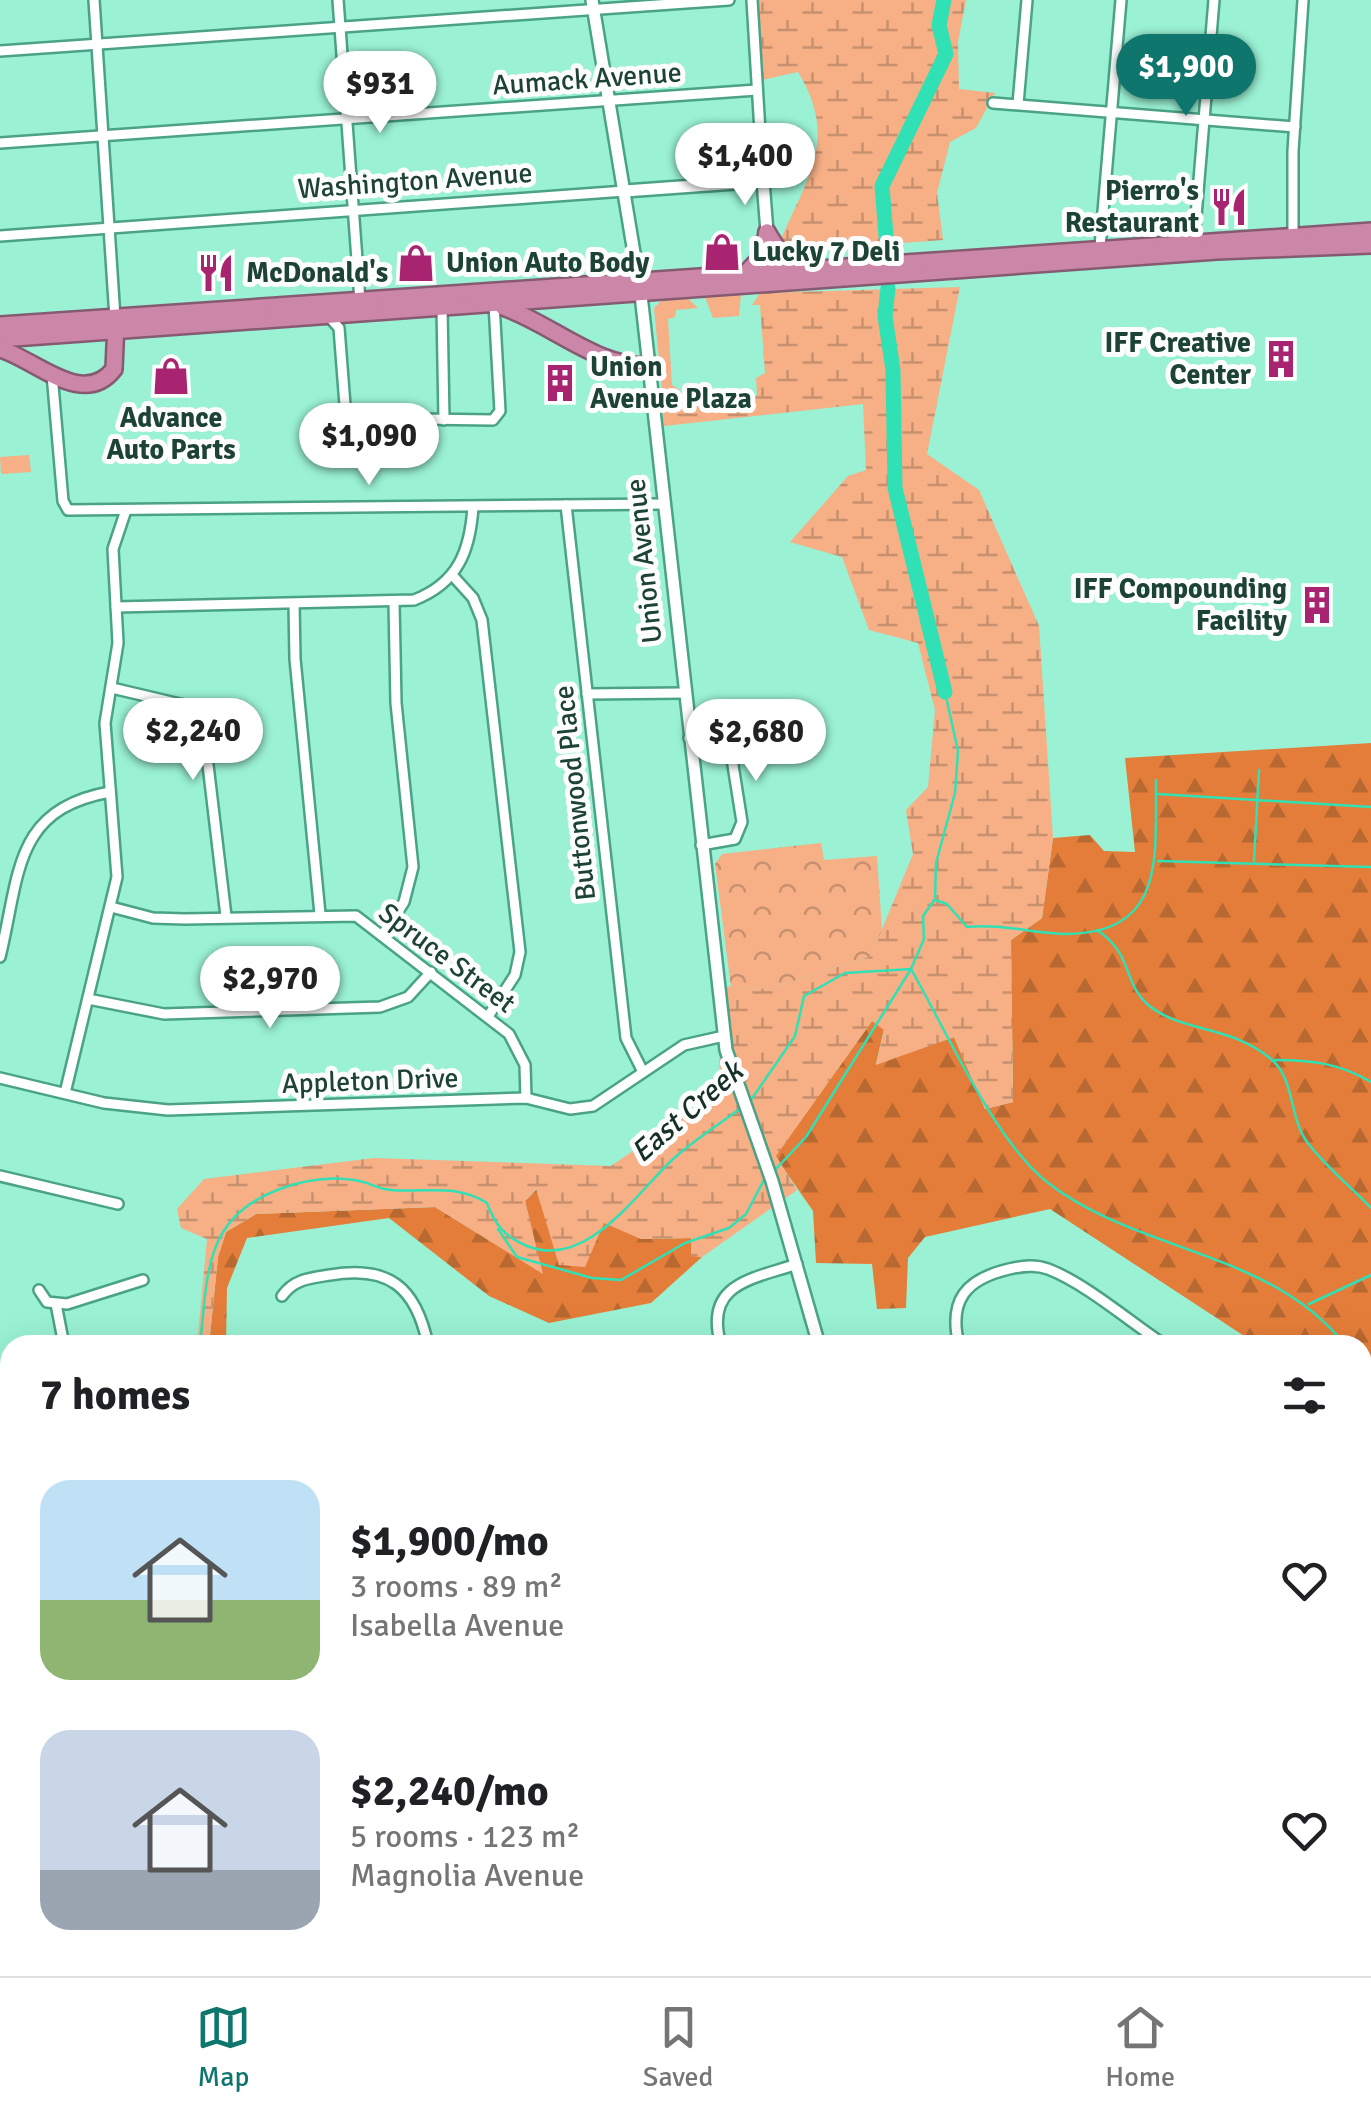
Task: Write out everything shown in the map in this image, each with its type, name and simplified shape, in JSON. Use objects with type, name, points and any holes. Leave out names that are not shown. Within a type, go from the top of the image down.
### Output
[{"type":"highway","points":[[0,325],[116,325],[442,308],[746,272],[1371,230]]},
{"type":"highway","points":[[768,232],[782,256],[816,268]]},
{"type":"highway","points":[[746,272],[764,255],[768,232]]},
{"type":"highway","points":[[0,339],[360,301],[1371,245]]},
{"type":"highway","points":[[494,304],[546,324],[608,362],[650,366]]},
{"type":"highway","points":[[0,349],[73,384],[91,385],[110,374],[116,362],[116,325]]},
{"type":"street","points":[[94,0],[116,325]]},
{"type":"street","points":[[338,0],[360,301]]},
{"type":"street","points":[[0,51],[593,4],[729,0]]},
{"type":"street","points":[[752,0],[768,232]]},
{"type":"street","points":[[1018,104],[1027,0]]},
{"type":"street","points":[[1100,247],[1120,0]]},
{"type":"street","points":[[1194,240],[1214,0]]},
{"type":"street","points":[[1293,234],[1303,0]]},
{"type":"street","name":"Union Avenue","points":[[593,4],[640,286],[724,1036],[798,1264],[816,1335]]},
{"type":"street","name":"Aumack Avenue","points":[[0,142],[758,90]]},
{"type":"street","points":[[992,103],[1295,127]]},
{"type":"street","name":"Washington Avenue","points":[[0,236],[764,181]]},
{"type":"street","points":[[324,316],[340,328],[346,418],[444,420],[498,416],[494,304]]},
{"type":"street","points":[[442,308],[444,420]]},
{"type":"street","points":[[52,372],[66,508],[662,504]]},
{"type":"street","points":[[57,416],[59,396],[73,384]]},
{"type":"street","name":"Buttonwood Place","points":[[566,505],[626,1038],[643,1072]]},
{"type":"street","points":[[116,607],[394,603],[427,595],[453,576],[468,546],[473,507]]},
{"type":"street","points":[[65,1092],[118,865],[105,723],[112,688],[116,607],[113,549],[126,510]]},
{"type":"street","points":[[453,576],[473,598],[482,620],[520,952],[516,975],[489,1015]]},
{"type":"street","points":[[383,934],[404,902],[413,867],[396,702],[394,603]]},
{"type":"street","points":[[294,604],[295,658],[320,914]]},
{"type":"street","points":[[112,688],[184,705],[203,723],[226,916]]},
{"type":"street","points":[[587,694],[684,693]]},
{"type":"street","points":[[689,738],[720,735],[729,740],[739,803],[741,828],[735,838],[702,846]]},
{"type":"street","points":[[0,957],[5,912],[37,828],[68,802],[110,792]]},
{"type":"street","name":"Spruce Street","points":[[111,907],[153,918],[356,916],[489,1015],[520,1050],[526,1098]]},
{"type":"street","points":[[88,999],[164,1014],[380,1008],[408,997],[431,972]]},
{"type":"street","name":"Appleton Drive","points":[[0,1078],[120,1106],[168,1110],[526,1098],[585,1108],[684,1045],[724,1036]]},
{"type":"street","points":[[0,1176],[118,1204]]},
{"type":"street","points":[[720,1335],[718,1312],[729,1291],[744,1280],[798,1264]]},
{"type":"street","points":[[957,1335],[954,1318],[963,1291],[982,1276],[1028,1266],[1053,1271],[1150,1335]]},
{"type":"street","points":[[282,1296],[292,1284],[306,1278],[359,1270],[379,1274],[419,1309],[426,1335]]},
{"type":"street","points":[[39,1290],[47,1302],[67,1304],[143,1280]]},
{"type":"street","points":[[56,1304],[62,1335]]},
{"type":"green space","points":[[752,0],[966,0],[958,42],[959,89],[995,93],[976,128],[950,142],[937,193],[943,240],[776,252],[813,163],[817,121],[798,72],[758,81]]},
{"type":"green space","points":[[960,287],[927,454],[979,490],[1039,626],[1053,838],[1042,918],[1011,940],[1013,1102],[985,1109],[954,1037],[876,1065],[884,1030],[872,1021],[776,1156],[797,1190],[702,1257],[691,1256],[691,1238],[641,1239],[604,1223],[585,1267],[559,1265],[536,1189],[525,1201],[543,1274],[435,1207],[256,1214],[226,1232],[218,1257],[210,1335],[198,1335],[207,1239],[181,1228],[177,1209],[204,1179],[374,1158],[611,1166],[720,1091],[718,986],[769,989],[871,956],[913,854],[906,810],[928,787],[935,710],[918,643],[869,630],[842,557],[790,542],[848,476],[866,470],[863,404],[664,426],[662,409],[678,401],[757,396],[756,378],[765,373],[760,305],[752,305],[760,293]]},
{"type":"green space","points":[[741,294],[739,316],[713,318],[705,297]]},
{"type":"green space","points":[[688,298],[698,308],[676,310],[675,317],[668,319],[672,385],[680,390],[667,395],[662,390],[654,308],[662,300]]},
{"type":"green space","points":[[29,455],[31,472],[1,474],[0,457]]},
{"type":"green space","points":[[1371,743],[1371,1335],[1243,1335],[1050,1209],[925,1237],[908,1258],[906,1308],[877,1309],[872,1264],[816,1263],[813,1211],[775,1156],[872,1021],[884,1029],[876,1064],[954,1037],[985,1109],[1013,1102],[1011,940],[1042,918],[1053,838],[1090,835],[1104,851],[1135,852],[1125,758]]},
{"type":"green space","points":[[821,843],[824,860],[877,856],[882,930],[871,956],[769,989],[731,987],[715,864],[722,854]]},
{"type":"green space","points":[[537,1189],[641,1239],[691,1238],[691,1255],[702,1257],[651,1303],[549,1323],[489,1296],[389,1218],[247,1238],[227,1288],[226,1335],[210,1335],[218,1257],[226,1232],[256,1214],[435,1207],[542,1273],[525,1201]]},
{"type":"waterway","name":"East Creek","points":[[887,248],[882,186],[946,54],[939,25],[944,0]]},
{"type":"waterway","name":"East Creek","points":[[888,288],[885,316],[893,370],[895,488],[945,692]]},
{"type":"waterway","name":"East Creek","points":[[751,1100],[795,1036],[804,996],[845,973],[911,969],[924,939],[923,916],[935,899],[936,863],[955,793],[958,751],[945,692]]},
{"type":"waterway","points":[[1254,861],[1259,770]]},
{"type":"waterway","points":[[935,900],[947,904],[967,927],[1067,934],[1099,930],[1123,920],[1139,905],[1149,885],[1156,836],[1156,780]]},
{"type":"waterway","points":[[1158,794],[1371,807]]},
{"type":"waterway","points":[[1158,861],[1371,867]]},
{"type":"waterway","points":[[1097,930],[1117,949],[1134,987],[1147,1004],[1175,1020],[1239,1040],[1279,1067],[1307,1142],[1371,1208]]},
{"type":"waterway","points":[[774,1171],[806,1137],[911,969],[990,1112],[1008,1140],[1047,1182],[1121,1224],[1242,1270],[1280,1289],[1315,1314],[1335,1335]]},
{"type":"waterway","points":[[1275,1060],[1324,1064],[1371,1082]]},
{"type":"waterway","name":"East Creek","points":[[201,1335],[209,1272],[223,1232],[236,1215],[280,1189],[335,1178],[391,1190],[463,1193],[487,1203],[494,1218],[513,1239],[549,1251],[569,1248],[608,1225],[672,1160],[741,1108]]},
{"type":"waterway","points":[[498,1229],[517,1257],[592,1278],[621,1280],[685,1243],[729,1228],[746,1214],[764,1180]]},
{"type":"waterway","points":[[1309,1304],[1371,1275]]},
{"type":"place","name":"Pierro's Restaurant","points":[[1229,207]]},
{"type":"place","name":"Lucky 7 Deli","points":[[722,252]]},
{"type":"place","name":"Union Auto Body","points":[[416,263]]},
{"type":"place","name":"McDonald's","points":[[216,273]]},
{"type":"place","name":"IFF Creative Center","points":[[1281,359]]},
{"type":"place","name":"Advance Auto Parts","points":[[171,376]]},
{"type":"place","name":"Union Avenue Plaza","points":[[560,383]]},
{"type":"place","name":"IFF Compounding Facility","points":[[1317,605]]}]
